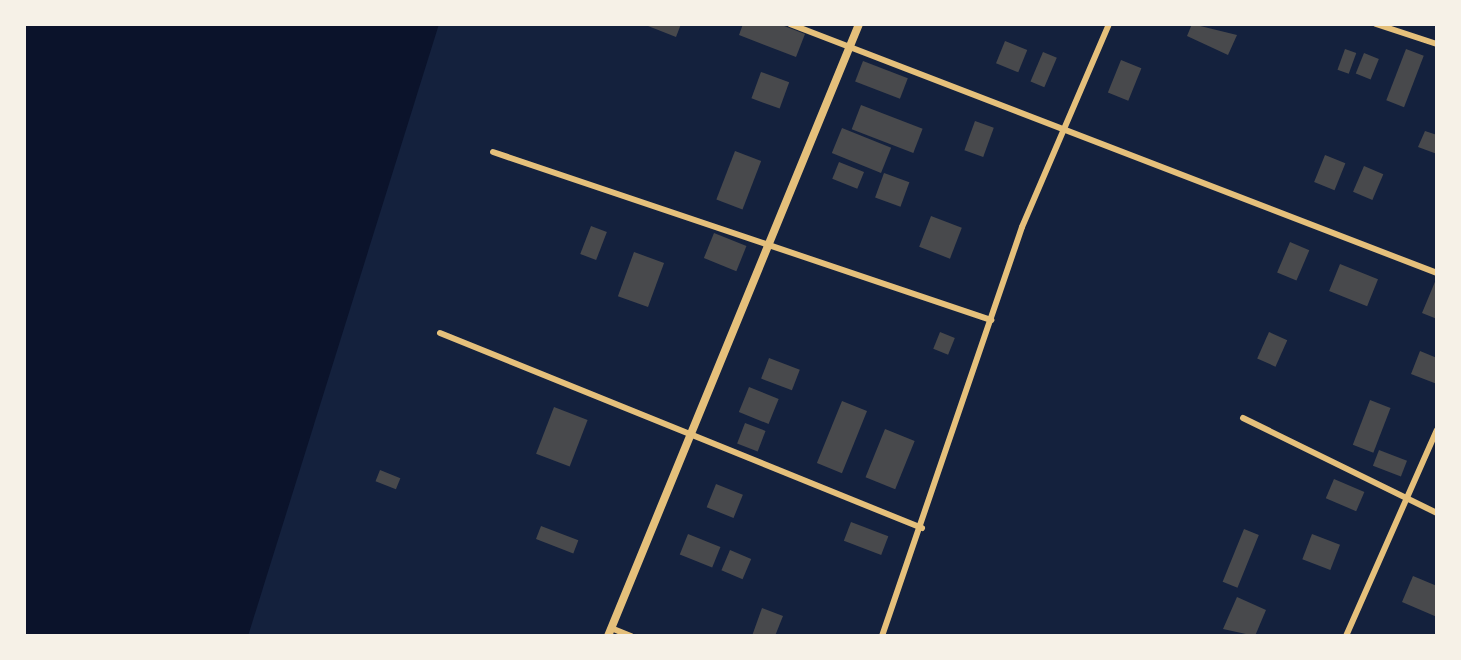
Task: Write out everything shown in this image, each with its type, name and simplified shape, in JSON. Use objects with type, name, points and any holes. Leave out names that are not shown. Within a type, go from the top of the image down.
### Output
[{"type":"street","points":[[790,24],[1437,273]]},
{"type":"street","points":[[631,636],[609,632],[859,24]]},
{"type":"street","points":[[882,636],[1060,128],[1109,24]]},
{"type":"street","points":[[1376,24],[1437,44]]},
{"type":"street","points":[[493,152],[991,320]]},
{"type":"street","points":[[440,333],[922,528]]},
{"type":"street","points":[[1243,418],[1437,513]]},
{"type":"street","points":[[1346,636],[1437,430]]},
{"type":"water","points":[[24,24],[439,24],[248,636],[24,636]]},
{"type":"building","points":[[643,24],[681,24],[676,37]]},
{"type":"building","points":[[743,24],[779,24],[805,34],[796,57],[739,35]]},
{"type":"building","points":[[1192,24],[1237,35],[1228,55],[1187,36]]},
{"type":"building","points":[[1005,41],[1027,50],[1018,72],[996,63]]},
{"type":"building","points":[[1345,49],[1356,53],[1349,74],[1337,70]]},
{"type":"building","points":[[1406,49],[1424,56],[1404,107],[1386,100]]},
{"type":"building","points":[[1043,52],[1057,58],[1044,87],[1030,81]]},
{"type":"building","points":[[1364,53],[1379,59],[1371,79],[1356,73]]},
{"type":"building","points":[[1121,60],[1141,68],[1128,101],[1108,92]]},
{"type":"building","points":[[863,61],[908,78],[900,99],[855,82]]},
{"type":"building","points":[[761,72],[789,82],[780,109],[751,98]]},
{"type":"building","points":[[861,105],[923,129],[913,153],[852,129]]},
{"type":"building","points":[[975,121],[994,128],[983,157],[964,150]]},
{"type":"building","points":[[842,128],[891,148],[881,173],[832,153]]},
{"type":"building","points":[[1425,131],[1437,135],[1437,154],[1418,147]]},
{"type":"building","points":[[735,151],[761,161],[743,210],[716,200]]},
{"type":"building","points":[[1325,155],[1345,163],[1335,190],[1314,182]]},
{"type":"building","points":[[839,162],[864,172],[857,189],[832,179]]},
{"type":"building","points":[[1364,166],[1383,174],[1372,200],[1353,192]]},
{"type":"building","points":[[884,173],[909,182],[900,207],[875,197]]},
{"type":"building","points":[[931,216],[962,228],[950,259],[919,247]]},
{"type":"building","points":[[591,226],[607,232],[596,260],[580,254]]},
{"type":"building","points":[[714,233],[746,246],[736,271],[704,258]]},
{"type":"building","points":[[1290,242],[1309,250],[1296,281],[1277,272]]},
{"type":"building","points":[[634,252],[664,263],[648,307],[618,296]]},
{"type":"building","points":[[1340,264],[1378,279],[1367,306],[1329,291]]},
{"type":"building","points":[[1437,277],[1437,319],[1422,313]]},
{"type":"building","points":[[940,332],[955,338],[948,355],[933,349]]},
{"type":"building","points":[[1269,332],[1287,340],[1275,367],[1257,358]]},
{"type":"building","points":[[1420,351],[1437,358],[1437,384],[1411,374]]},
{"type":"building","points":[[769,358],[800,370],[792,390],[761,379]]},
{"type":"building","points":[[749,387],[779,399],[769,424],[739,412]]},
{"type":"building","points":[[1370,400],[1391,408],[1373,453],[1353,445]]},
{"type":"building","points":[[842,401],[867,411],[842,473],[817,463]]},
{"type":"building","points":[[554,407],[588,420],[570,467],[536,454]]},
{"type":"building","points":[[745,423],[766,431],[758,451],[737,444]]},
{"type":"building","points":[[885,429],[915,441],[895,489],[866,477]]},
{"type":"building","points":[[1379,450],[1407,461],[1401,477],[1373,466]]},
{"type":"building","points":[[380,470],[400,478],[396,489],[376,481]]},
{"type":"building","points":[[1334,479],[1364,492],[1356,511],[1326,498]]},
{"type":"building","points":[[716,484],[743,495],[734,518],[707,507]]},
{"type":"building","points":[[851,522],[888,536],[881,555],[844,541]]},
{"type":"building","points":[[541,526],[578,540],[573,553],[536,539]]},
{"type":"building","points":[[1244,529],[1259,535],[1237,588],[1223,582]]},
{"type":"building","points":[[688,534],[720,547],[712,568],[680,554]]},
{"type":"building","points":[[1312,534],[1340,545],[1330,570],[1302,559]]},
{"type":"building","points":[[730,550],[751,559],[743,579],[721,570]]},
{"type":"building","points":[[1413,576],[1437,586],[1437,617],[1402,602]]},
{"type":"building","points":[[1237,597],[1266,610],[1255,636],[1223,629]]},
{"type":"building","points":[[762,608],[783,616],[775,636],[752,636]]}]
